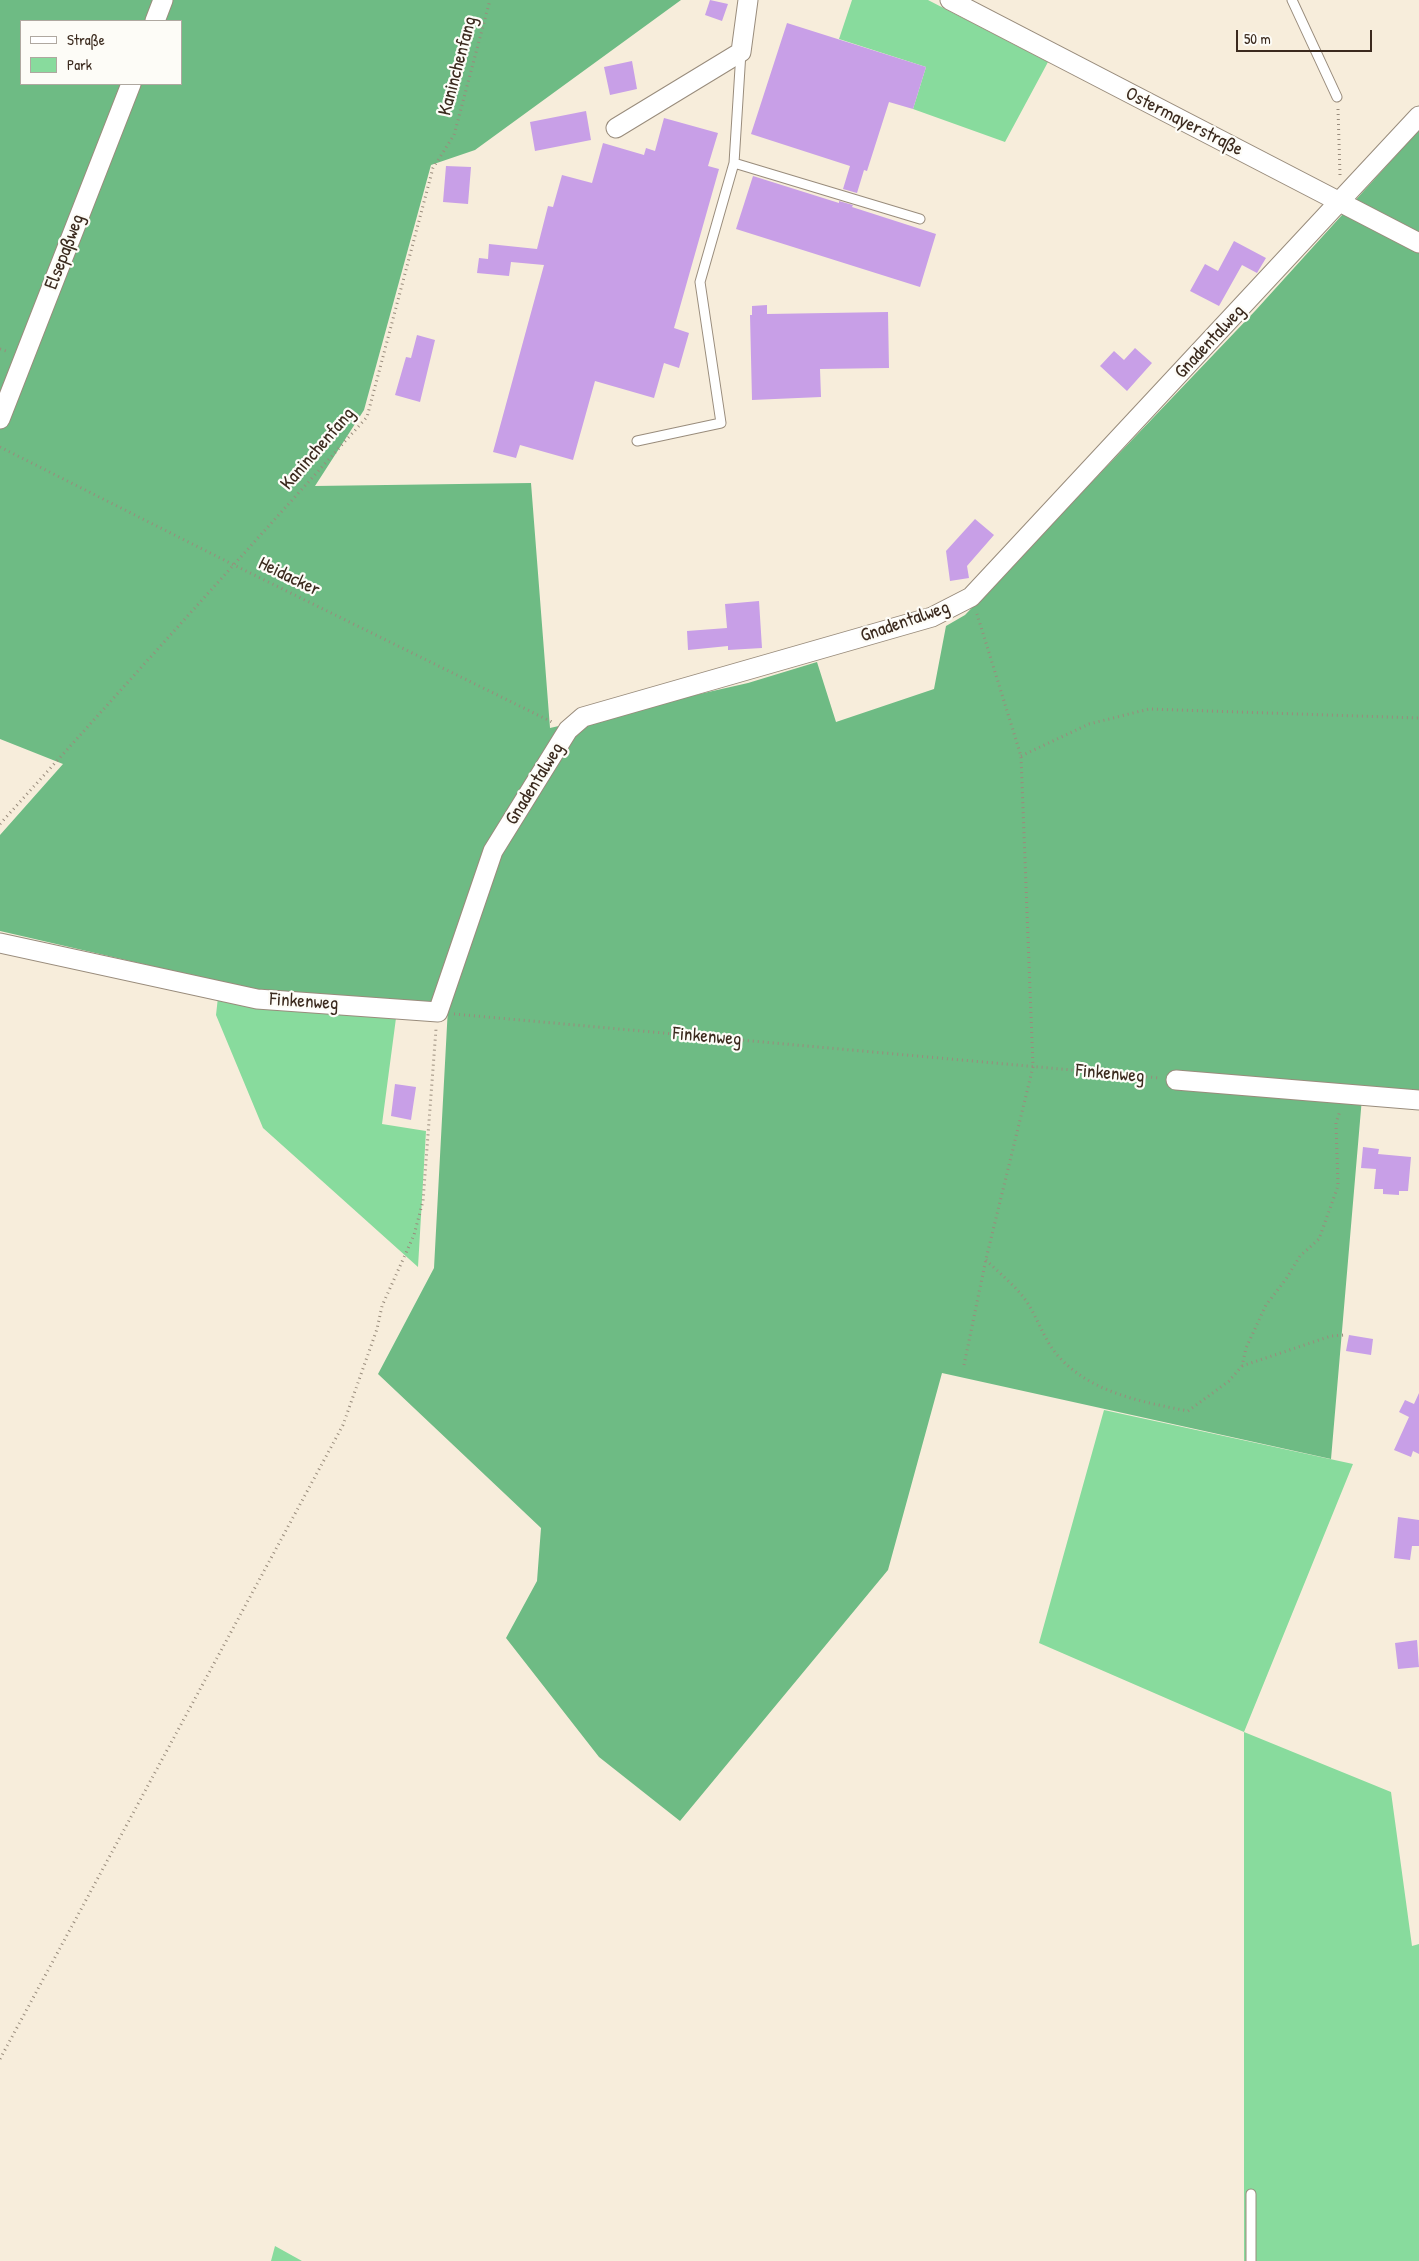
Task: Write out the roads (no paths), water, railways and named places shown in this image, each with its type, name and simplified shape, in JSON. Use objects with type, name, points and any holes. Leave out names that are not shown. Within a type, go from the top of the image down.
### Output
[{"type":"street","points":[[155,20],[163,0]]},
{"type":"street","points":[[616,128],[741,52],[748,0]]},
{"type":"street","name":"Ostermayerstraße","points":[[950,0],[1419,243]]},
{"type":"street","name":"Elsepaßweg","points":[[0,419],[131,85]]},
{"type":"street","name":"Gnadentalweg","points":[[438,1012],[493,851],[568,730],[583,717],[932,617],[971,597],[1419,116]]},
{"type":"street","name":"Finkenweg","points":[[0,943],[256,999],[438,1012]]},
{"type":"street","points":[[1176,1080],[1419,1100]]},
{"type":"lane","points":[[1292,0],[1337,97]]},
{"type":"lane","points":[[637,441],[721,423],[700,282],[734,163],[741,52]]},
{"type":"lane","points":[[734,163],[920,220]]},
{"type":"lane","points":[[1251,2194],[1252,2261]]}]
